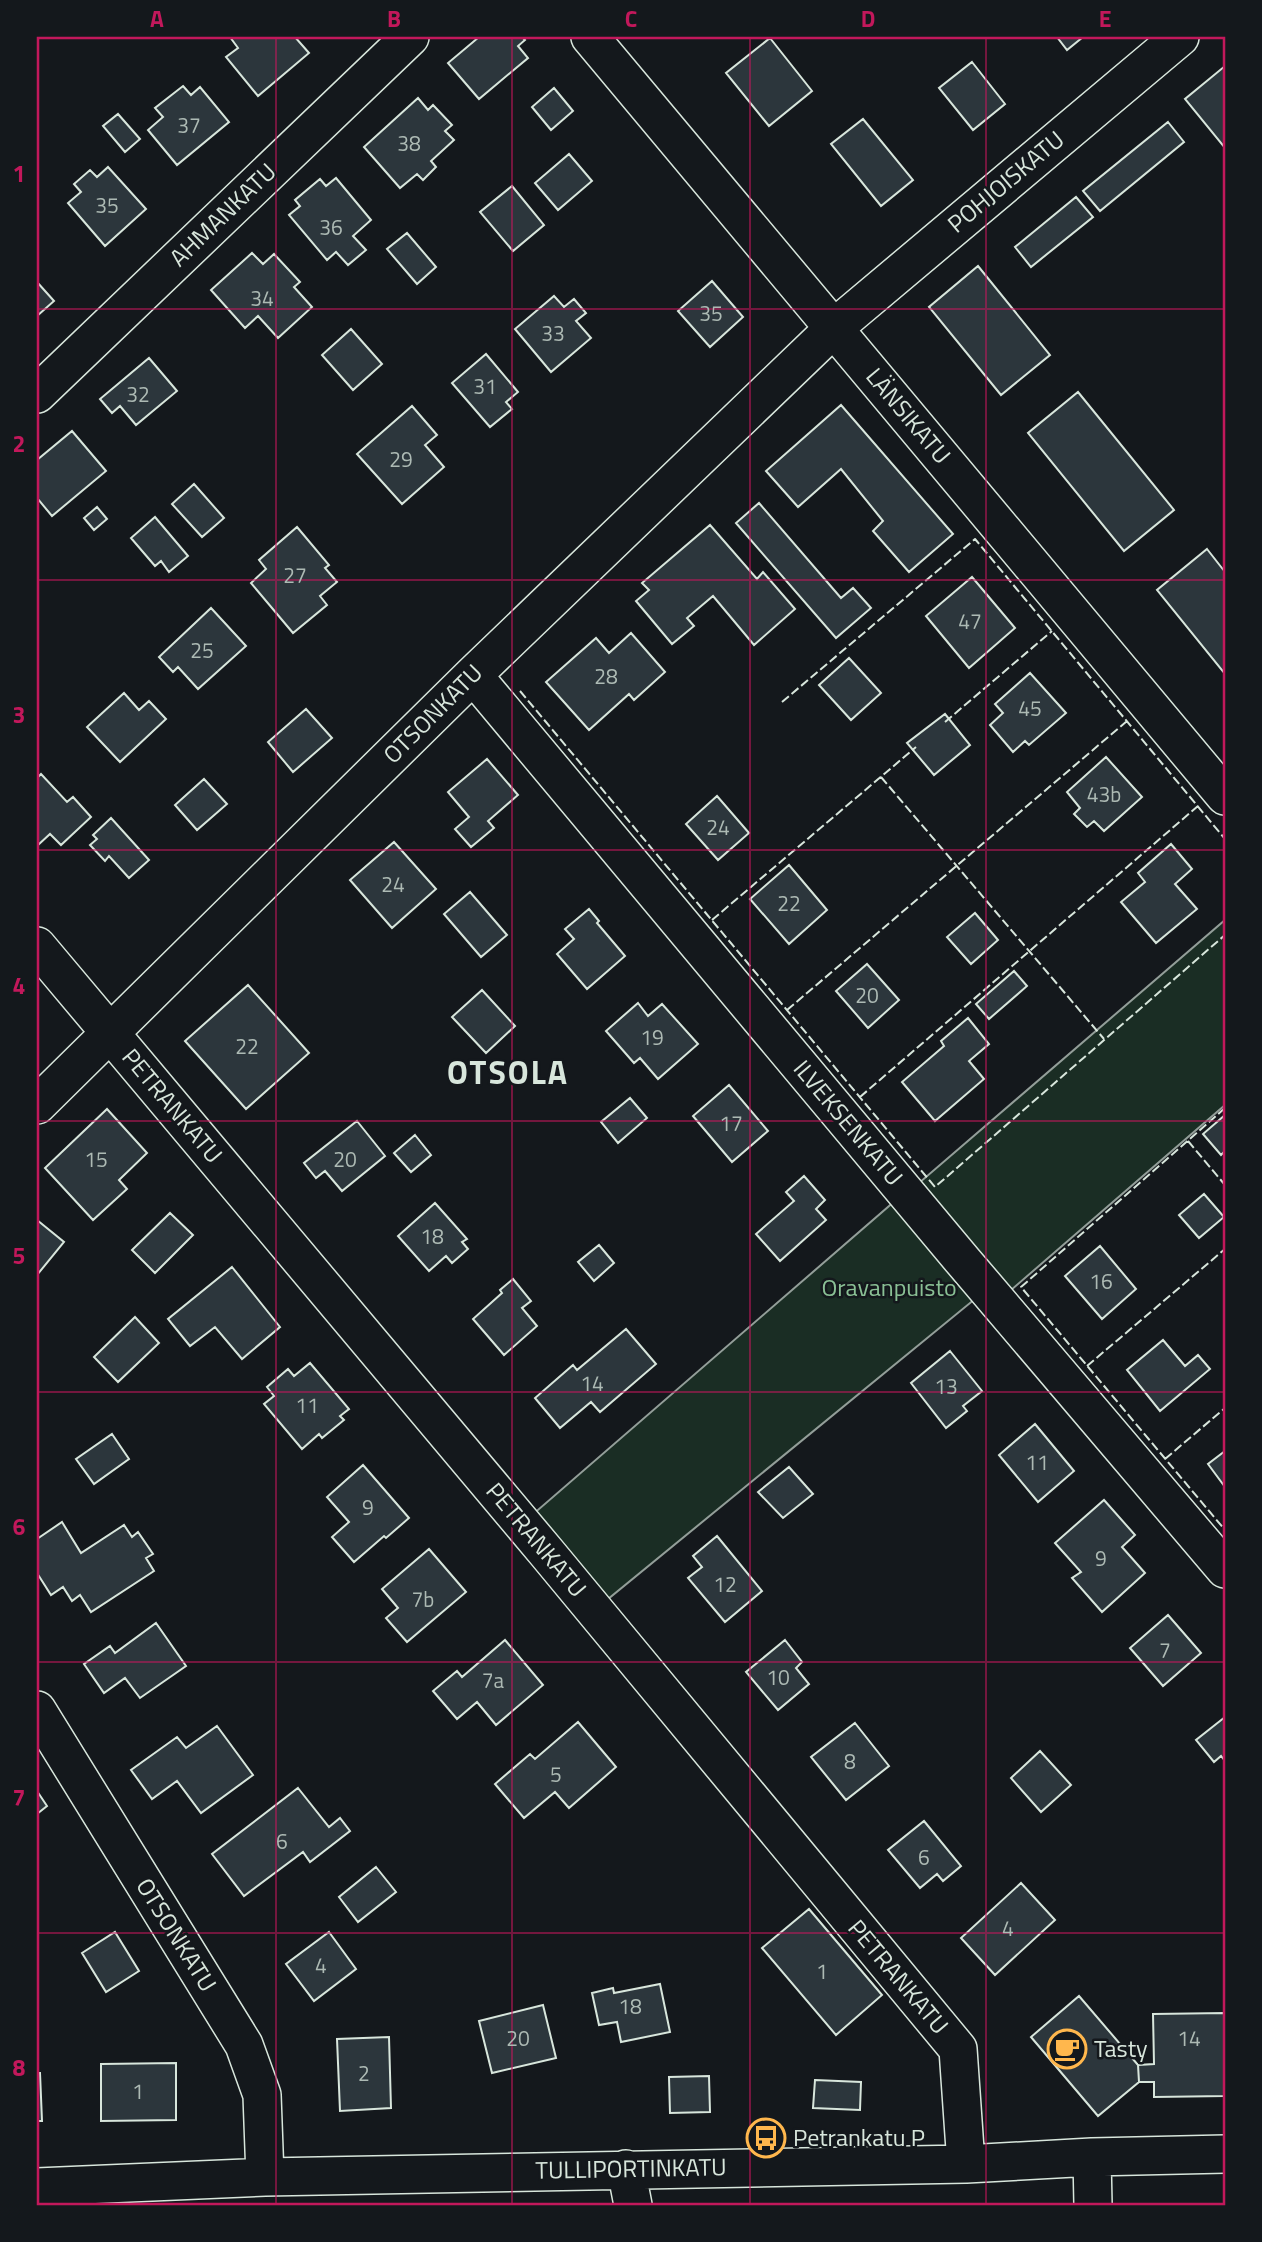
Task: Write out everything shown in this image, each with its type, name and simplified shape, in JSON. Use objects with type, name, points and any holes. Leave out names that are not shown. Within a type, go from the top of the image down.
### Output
[{"type":"street","name":"AHMANKATU","points":[[37,394],[410,37]]},
{"type":"street","name":"LÄNSIKATU","points":[[590,37],[1225,796]]},
{"type":"street","name":"POHJOISKATU","points":[[834,328],[1180,37]]},
{"type":"street","name":"OTSONKATU","points":[[37,1105],[473,675],[834,328]]},
{"type":"street","name":"ILVEKSENKATU","points":[[473,675],[945,1240],[1225,1569]]},
{"type":"street","name":"PETRANKATU","points":[[37,946],[539,1542],[958,2049],[966,2164]]},
{"type":"street","name":"OTSONKATU","points":[[37,1710],[244,2045],[262,2095],[254,2187]]},
{"type":"street","name":"TULLIPORTINKATU","points":[[37,2186],[254,2187],[626,2169],[966,2164],[1092,2157],[1225,2154]]},
{"type":"street","points":[[1092,2157],[1093,2205]]},
{"type":"street","points":[[626,2169],[633,2205]]},
{"type":"green space","name":"Oravanpuisto","points":[[1225,920],[1225,1105],[1003,1297],[912,1189]]},
{"type":"green space","name":"Oravanpuisto","points":[[903,1194],[986,1290],[597,1608],[524,1522]]},
{"type":"building","points":[[230,37],[295,37],[309,53],[258,96],[226,57],[238,48]]},
{"type":"building","points":[[479,37],[522,37],[525,40],[518,46],[528,58],[479,99],[448,63]]},
{"type":"building","points":[[1057,37],[1083,37],[1067,50]]},
{"type":"building","points":[[770,38],[812,91],[769,126],[726,73]]},
{"type":"building","points":[[972,62],[1005,104],[973,130],[939,88]]},
{"type":"building","points":[[1225,66],[1225,148],[1185,99]]},
{"type":"building","points":[[183,86],[191,95],[200,87],[229,122],[177,165],[148,130],[163,117],[155,108]]},
{"type":"building","points":[[554,88],[573,111],[551,130],[532,107]]},
{"type":"building","points":[[418,98],[428,110],[433,105],[452,125],[445,131],[454,140],[431,161],[436,167],[423,180],[417,174],[400,188],[364,147]]},
{"type":"building","points":[[118,114],[140,139],[125,152],[103,126]]},
{"type":"building","points":[[863,119],[913,180],[881,206],[831,144]]},
{"type":"building","points":[[1168,122],[1184,142],[1100,211],[1083,191]]},
{"type":"building","points":[[569,154],[592,181],[558,210],[535,183]]},
{"type":"building","points":[[108,167],[146,209],[105,246],[68,203],[81,192],[74,184],[90,170],[97,177]]},
{"type":"building","points":[[336,178],[371,220],[353,236],[366,250],[348,265],[336,252],[327,260],[289,215],[300,206],[295,200],[320,179],[326,186]]},
{"type":"building","points":[[512,186],[544,225],[513,251],[480,212]]},
{"type":"building","points":[[1076,197],[1093,217],[1031,267],[1015,247]]},
{"type":"building","points":[[407,233],[436,267],[417,284],[387,249]]},
{"type":"building","points":[[252,253],[263,264],[274,254],[300,282],[294,287],[312,307],[278,338],[258,316],[245,328],[211,290]]},
{"type":"building","points":[[978,266],[1050,355],[1001,395],[929,307]]},
{"type":"building","points":[[712,281],[743,317],[710,347],[678,311]]},
{"type":"building","points":[[37,282],[54,301],[37,316]]},
{"type":"building","points":[[554,296],[564,307],[574,299],[586,313],[576,321],[591,338],[551,372],[515,329]]},
{"type":"building","points":[[351,329],[382,364],[353,390],[322,355]]},
{"type":"building","points":[[486,354],[518,392],[506,402],[512,409],[490,427],[452,383]]},
{"type":"building","points":[[149,358],[177,391],[136,425],[120,406],[112,413],[100,399]]},
{"type":"building","points":[[1078,392],[1174,510],[1124,551],[1028,433]]},
{"type":"building","points":[[841,405],[953,534],[909,572],[873,531],[883,521],[841,469],[798,507],[766,471]]},
{"type":"building","points":[[412,406],[437,435],[425,445],[444,467],[402,504],[357,454]]},
{"type":"building","points":[[72,431],[106,471],[52,516],[37,498],[37,460]]},
{"type":"building","points":[[194,484],[224,518],[202,537],[172,504]]},
{"type":"building","points":[[759,503],[841,598],[853,588],[871,608],[836,638],[736,523]]},
{"type":"building","points":[[97,507],[107,519],[94,530],[84,518]]},
{"type":"building","points":[[155,517],[188,556],[169,572],[161,561],[155,566],[131,538]]},
{"type":"building","points":[[710,525],[757,579],[763,572],[795,609],[754,645],[713,596],[687,618],[694,626],[672,644],[636,601],[649,590],[642,583]]},
{"type":"building","points":[[297,527],[329,565],[325,568],[337,582],[320,596],[327,605],[293,633],[251,583],[266,569],[259,560]]},
{"type":"building","points":[[1207,549],[1225,572],[1225,674],[1157,590]]},
{"type":"building","points":[[972,577],[1015,628],[969,668],[926,616]]},
{"type":"building","points":[[211,608],[246,646],[198,689],[178,667],[173,672],[159,657]]},
{"type":"building","points":[[631,633],[665,672],[634,700],[629,694],[589,730],[546,682],[596,638],[609,653]]},
{"type":"building","points":[[849,658],[881,693],[851,720],[819,685]]},
{"type":"building","points":[[1030,673],[1066,713],[1029,745],[1025,741],[1013,752],[990,725],[1003,713],[995,704]]},
{"type":"building","points":[[124,693],[139,710],[149,701],[166,719],[120,762],[87,727]]},
{"type":"building","points":[[306,709],[332,738],[293,772],[268,742]]},
{"type":"building","points":[[945,714],[970,745],[934,775],[907,743]]},
{"type":"building","points":[[1106,757],[1142,797],[1104,831],[1094,821],[1087,827],[1074,814],[1080,808],[1067,792]]},
{"type":"building","points":[[487,759],[518,795],[488,821],[494,828],[471,847],[455,829],[469,817],[448,792]]},
{"type":"building","points":[[41,774],[67,802],[73,797],[91,817],[61,845],[50,834],[37,846],[37,778]]},
{"type":"building","points":[[204,779],[227,804],[197,830],[175,805]]},
{"type":"building","points":[[717,796],[749,833],[718,860],[686,824]]},
{"type":"building","points":[[111,818],[149,860],[129,878],[109,856],[105,861],[90,845],[97,839],[93,835]]},
{"type":"building","points":[[394,842],[436,889],[392,928],[350,880]]},
{"type":"building","points":[[1171,844],[1192,869],[1175,884],[1197,909],[1156,943],[1121,902],[1145,882],[1138,873]]},
{"type":"building","points":[[789,865],[827,910],[789,944],[750,899]]},
{"type":"building","points":[[470,892],[507,935],[481,957],[444,914]]},
{"type":"building","points":[[589,909],[599,921],[597,923],[625,956],[587,989],[557,954],[574,939],[565,929]]},
{"type":"building","points":[[975,913],[998,940],[971,964],[947,937]]},
{"type":"building","points":[[867,964],[899,1000],[868,1028],[836,991]]},
{"type":"building","points":[[1014,971],[1027,986],[989,1019],[976,1004]]},
{"type":"building","points":[[248,985],[309,1053],[246,1109],[185,1041]]},
{"type":"building","points":[[482,990],[515,1026],[486,1053],[452,1017]]},
{"type":"building","points":[[638,1003],[648,1016],[662,1004],[698,1044],[658,1079],[640,1058],[634,1063],[606,1031]]},
{"type":"building","points":[[968,1018],[989,1044],[969,1061],[984,1079],[935,1121],[902,1082],[944,1046],[941,1041]]},
{"type":"building","points":[[729,1085],[768,1131],[732,1162],[693,1116]]},
{"type":"building","points":[[630,1098],[647,1118],[618,1143],[601,1122]]},
{"type":"building","points":[[107,1109],[147,1153],[119,1180],[127,1189],[93,1220],[45,1168]]},
{"type":"building","points":[[1225,1115],[1225,1151],[1221,1155],[1203,1134]]},
{"type":"building","points":[[357,1121],[385,1156],[342,1191],[325,1171],[316,1178],[304,1163]]},
{"type":"building","points":[[415,1135],[431,1155],[411,1172],[394,1153]]},
{"type":"building","points":[[804,1176],[825,1200],[816,1209],[826,1220],[780,1261],[756,1234],[794,1201],[786,1192]]},
{"type":"building","points":[[1204,1194],[1224,1217],[1199,1238],[1179,1215]]},
{"type":"building","points":[[435,1203],[467,1239],[462,1242],[468,1249],[452,1263],[446,1256],[429,1271],[398,1236]]},
{"type":"building","points":[[170,1213],[193,1235],[155,1273],[132,1250]]},
{"type":"building","points":[[37,1220],[64,1242],[37,1275]]},
{"type":"building","points":[[599,1245],[614,1263],[594,1281],[578,1262]]},
{"type":"building","points":[[1100,1246],[1136,1289],[1102,1319],[1065,1276]]},
{"type":"building","points":[[232,1267],[280,1327],[242,1359],[215,1327],[190,1346],[168,1319]]},
{"type":"building","points":[[513,1279],[531,1301],[522,1308],[537,1326],[504,1355],[473,1319],[502,1293],[500,1290]]},
{"type":"building","points":[[135,1317],[159,1343],[118,1382],[94,1357]]},
{"type":"building","points":[[626,1329],[656,1364],[600,1412],[591,1402],[560,1428],[535,1398],[573,1365],[577,1370]]},
{"type":"building","points":[[1163,1340],[1185,1366],[1198,1355],[1210,1369],[1160,1411],[1127,1370]]},
{"type":"building","points":[[950,1351],[982,1391],[963,1406],[967,1411],[946,1428],[911,1383]]},
{"type":"building","points":[[310,1363],[349,1409],[340,1416],[344,1420],[322,1438],[319,1434],[302,1449],[264,1404],[274,1396],[267,1387],[288,1369],[294,1376]]},
{"type":"building","points":[[1035,1424],[1074,1471],[1038,1502],[999,1455]]},
{"type":"building","points":[[112,1434],[129,1459],[94,1484],[76,1459]]},
{"type":"building","points":[[1225,1451],[1225,1487],[1208,1464]]},
{"type":"building","points":[[363,1465],[409,1518],[354,1562],[332,1537],[349,1522],[327,1497]]},
{"type":"building","points":[[789,1467],[813,1494],[783,1518],[758,1492]]},
{"type":"building","points":[[1104,1500],[1135,1535],[1122,1547],[1145,1573],[1102,1612],[1072,1578],[1081,1572],[1055,1543]]},
{"type":"building","points":[[62,1522],[81,1553],[124,1525],[132,1537],[138,1532],[153,1554],[146,1558],[154,1571],[91,1612],[80,1595],[72,1601],[63,1587],[51,1595],[37,1573],[37,1539]]},
{"type":"building","points":[[717,1536],[762,1591],[725,1622],[688,1578],[702,1567],[693,1556]]},
{"type":"building","points":[[429,1549],[466,1592],[407,1642],[386,1618],[398,1608],[382,1589]]},
{"type":"building","points":[[1168,1615],[1201,1653],[1163,1686],[1130,1648]]},
{"type":"building","points":[[156,1623],[186,1666],[140,1698],[125,1678],[104,1693],[84,1664],[110,1646],[115,1653]]},
{"type":"building","points":[[505,1640],[543,1685],[496,1725],[477,1702],[457,1719],[433,1691],[457,1671],[462,1677]]},
{"type":"building","points":[[785,1640],[802,1662],[796,1668],[809,1684],[778,1710],[746,1672]]},
{"type":"building","points":[[1225,1717],[1225,1761],[1221,1756],[1214,1762],[1196,1740]]},
{"type":"building","points":[[578,1722],[616,1767],[569,1808],[555,1792],[524,1818],[495,1784],[530,1754],[535,1759]]},
{"type":"building","points":[[855,1723],[889,1766],[846,1800],[811,1757]]},
{"type":"building","points":[[217,1726],[253,1775],[201,1813],[177,1781],[152,1799],[131,1770],[177,1737],[186,1748]]},
{"type":"building","points":[[1040,1751],[1071,1785],[1041,1812],[1011,1778]]},
{"type":"building","points":[[298,1788],[329,1827],[340,1818],[350,1831],[310,1862],[303,1852],[244,1896],[212,1854]]},
{"type":"building","points":[[37,1791],[47,1806],[37,1814]]},
{"type":"building","points":[[924,1821],[961,1866],[943,1881],[937,1874],[920,1888],[888,1850]]},
{"type":"building","points":[[376,1867],[396,1892],[358,1922],[339,1897]]},
{"type":"building","points":[[1021,1883],[1055,1920],[995,1975],[961,1938]]},
{"type":"building","points":[[809,1909],[882,1995],[836,2035],[762,1948]]},
{"type":"building","points":[[115,1932],[139,1971],[106,1992],[82,1953]]},
{"type":"building","points":[[329,1932],[356,1969],[314,2001],[286,1964]]},
{"type":"building","points":[[660,1984],[670,2032],[621,2042],[617,2022],[599,2025],[592,1993],[613,1988],[614,1993]]},
{"type":"building","points":[[1079,1996],[1138,2065],[1139,2082],[1098,2116],[1031,2037]]},
{"type":"building","points":[[543,2005],[556,2058],[492,2073],[479,2021]]},
{"type":"building","points":[[1225,2013],[1225,2096],[1154,2097],[1154,2082],[1139,2082],[1138,2065],[1154,2064],[1153,2014]]},
{"type":"building","points":[[389,2037],[391,2108],[340,2111],[337,2039]]},
{"type":"building","points":[[176,2063],[176,2120],[101,2121],[101,2064]]},
{"type":"building","points":[[37,2073],[40,2073],[42,2121],[37,2121]]},
{"type":"building","points":[[709,2076],[710,2112],[670,2113],[669,2077]]},
{"type":"building","points":[[815,2080],[861,2082],[860,2110],[813,2108]]},
{"type":"fence","points":[[782,702],[975,539],[1225,839]]},
{"type":"fence","points":[[945,722],[1052,631]]},
{"type":"fence","points":[[520,691],[935,1187],[1225,935]]},
{"type":"fence","points":[[787,1010],[1127,721]]},
{"type":"fence","points":[[712,920],[916,747]]},
{"type":"fence","points":[[881,777],[1104,1039]]},
{"type":"fence","points":[[860,1097],[1198,806]]},
{"type":"fence","points":[[1225,1108],[1021,1287],[1225,1530]]},
{"type":"fence","points":[[1188,1141],[1225,1185]]},
{"type":"fence","points":[[1087,1366],[1225,1249]]},
{"type":"fence","points":[[1165,1459],[1225,1408]]},
{"type":"place","name":"Tasty","points":[[1067,2049]]},
{"type":"place","name":"Petrankatu P","points":[[766,2138]]},
{"type":"district","name":"OTSOLA","points":[[508,1073]]}]
